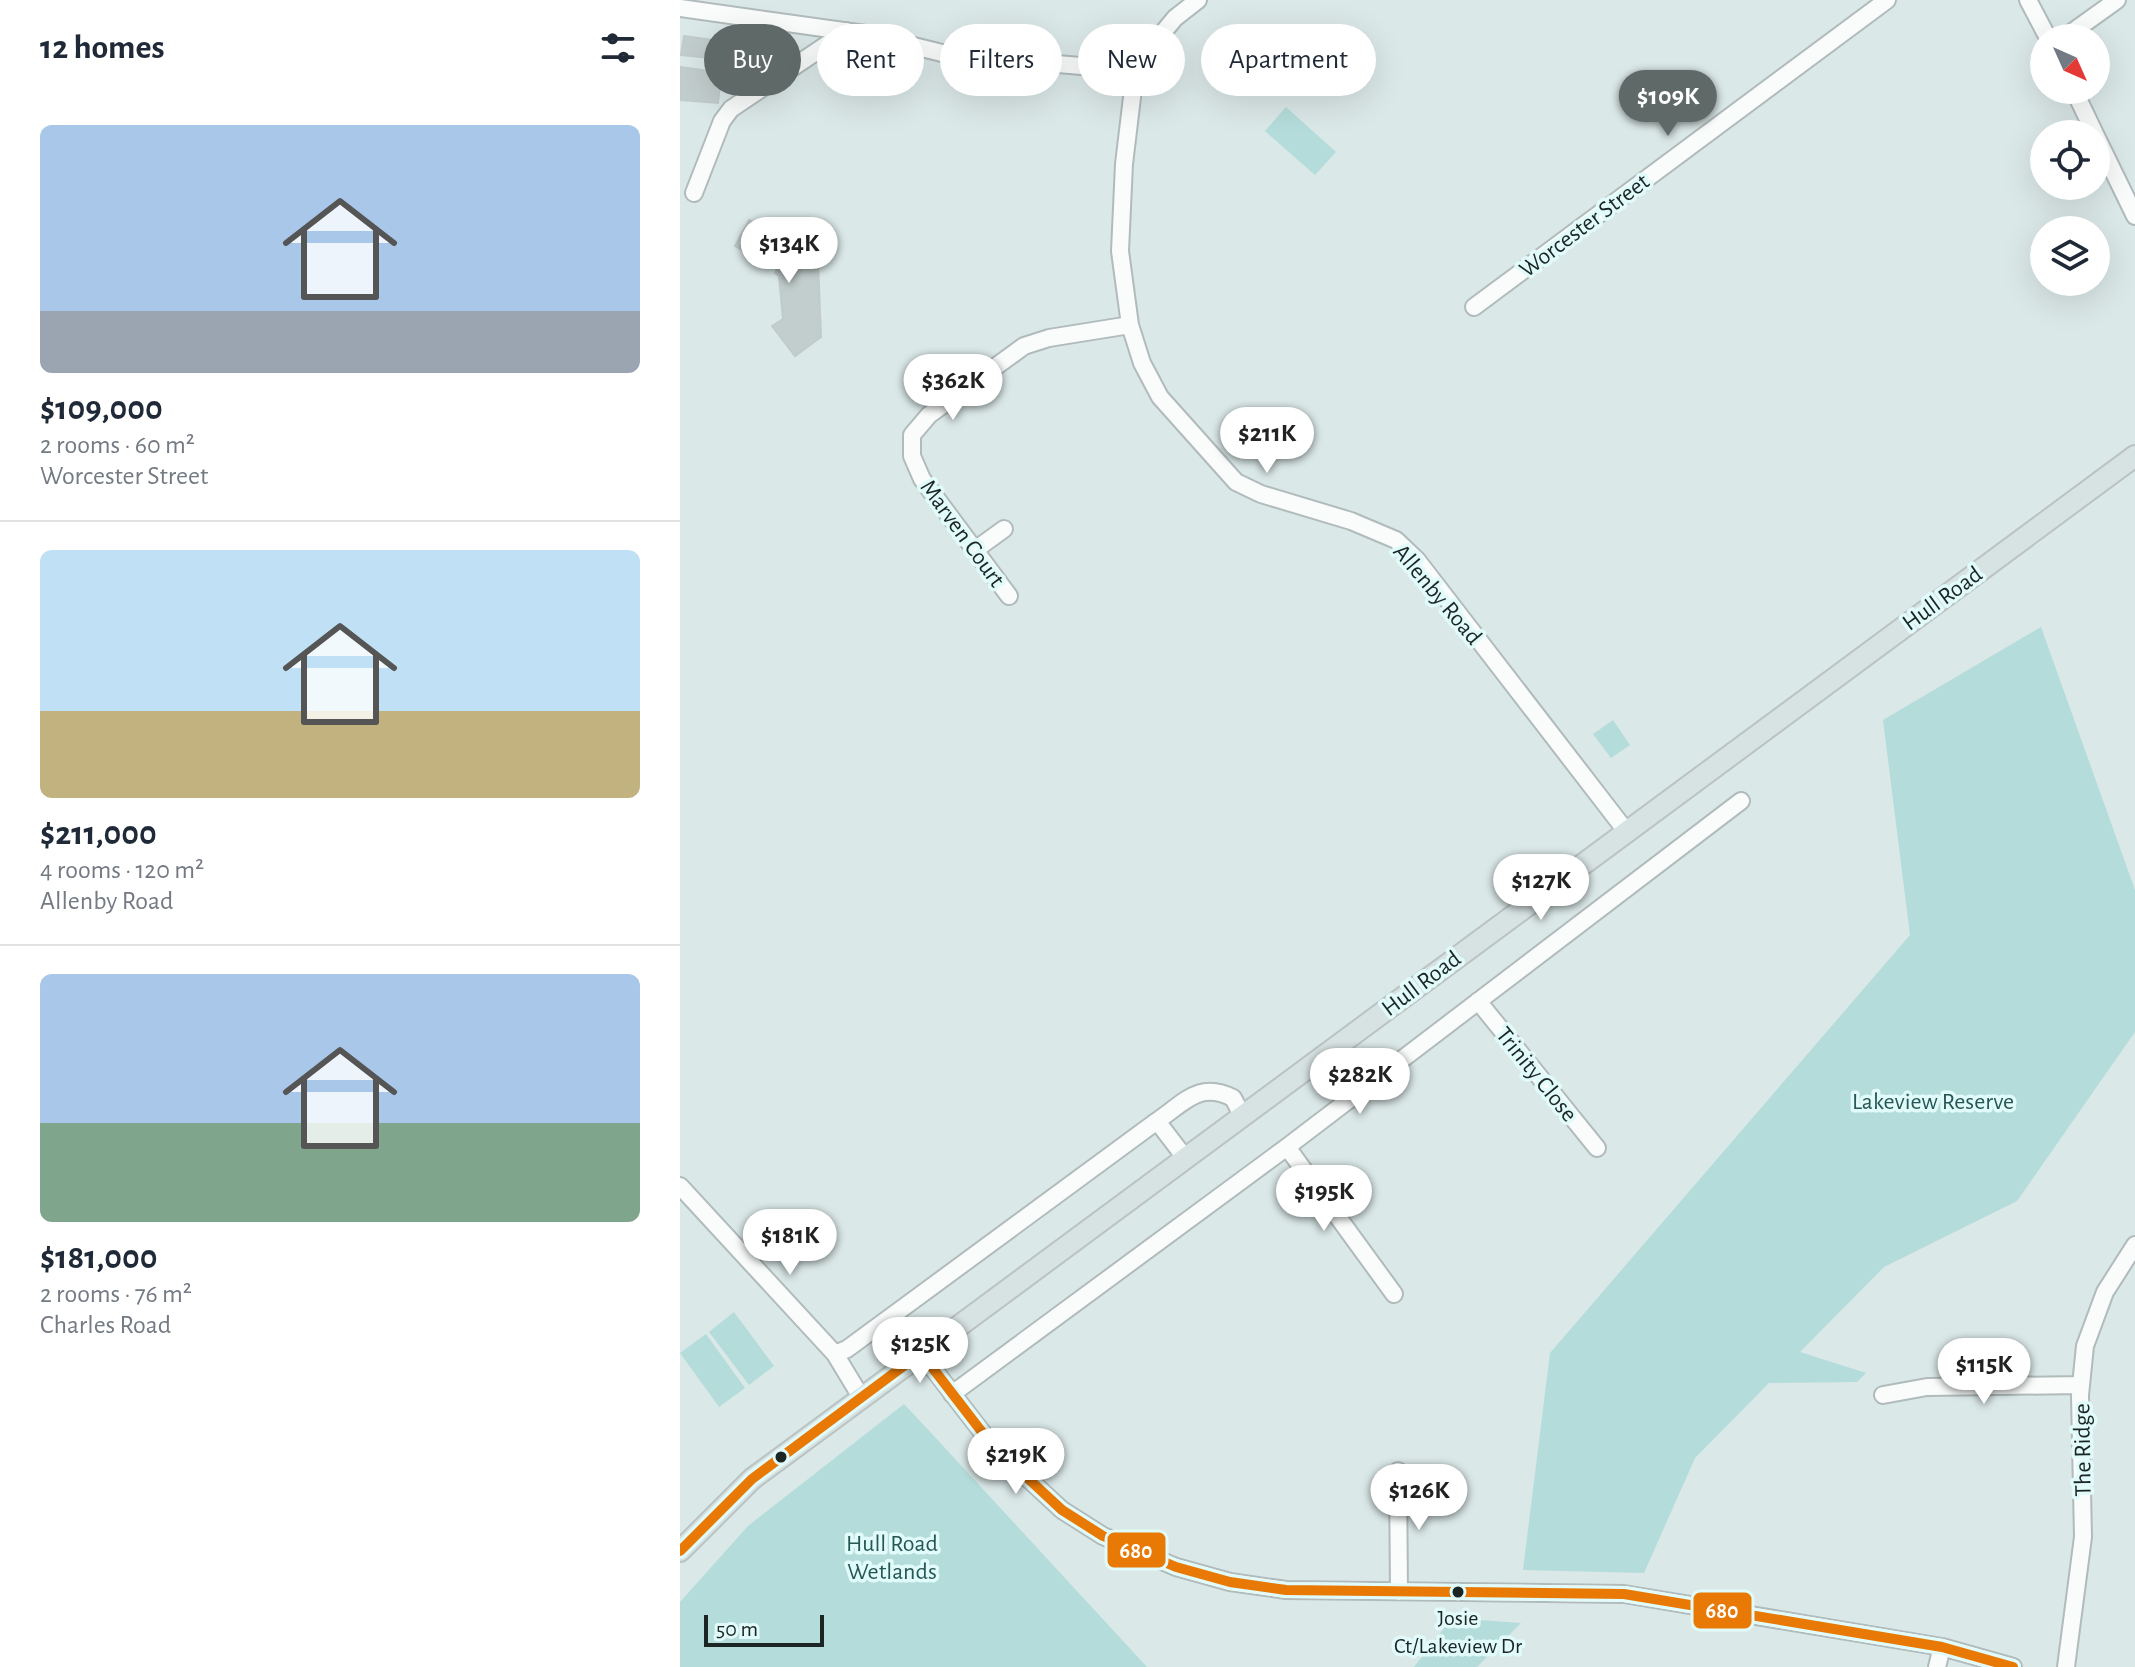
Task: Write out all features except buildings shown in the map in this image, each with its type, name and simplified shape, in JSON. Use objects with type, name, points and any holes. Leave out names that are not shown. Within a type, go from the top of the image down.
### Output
[{"type":"main road","name":"Hull Road","points":[[680,1551],[752,1479],[2135,456]]},
{"type":"street","name":"Allenby Road","points":[[1170,24],[1198,0]]},
{"type":"street","name":"Worcester Street","points":[[1474,307],[1887,0]]},
{"type":"street","points":[[2028,0],[2041,24]]},
{"type":"street","points":[[2084,24],[2117,0]]},
{"type":"street","points":[[680,8],[817,27]]},
{"type":"street","points":[[924,49],[950,55],[1078,66]]},
{"type":"street","points":[[694,193],[722,121],[731,109],[817,51]]},
{"type":"street","name":"Allenby Road","points":[[1132,96],[1122,193],[1120,251],[1130,325],[1142,363],[1160,397],[1236,482],[1261,494],[1351,521],[1396,540],[1417,560],[1626,831]]},
{"type":"street","points":[[2110,164],[2135,216]]},
{"type":"street","name":"Marven Court","points":[[1009,596],[922,479],[912,456],[912,435],[929,415],[1024,346],[1049,338],[1130,325]]},
{"type":"street","points":[[975,550],[1004,529]]},
{"type":"street","name":"Hull Road","points":[[952,1394],[1287,1147],[1741,801]]},
{"type":"street","name":"Trinity Close","points":[[1478,1001],[1597,1148]]},
{"type":"street","points":[[835,1354],[859,1340],[1201,1091],[1211,1089],[1233,1098],[1243,1117]]},
{"type":"street","points":[[1157,1121],[1186,1159]]},
{"type":"street","points":[[1287,1147],[1394,1294]]},
{"type":"street","points":[[680,1186],[835,1354],[861,1397]]},
{"type":"street","name":"The Ridge","points":[[2066,1667],[2083,1537],[2081,1385],[2085,1346],[2105,1292],[2135,1245]]},
{"type":"street","points":[[921,1353],[992,1445],[1032,1485],[1062,1510],[1103,1536],[1176,1567],[1230,1582],[1286,1590],[1624,1594],[1942,1647],[2013,1667]]},
{"type":"street","points":[[1883,1395],[1927,1387],[2081,1385]]},
{"type":"street","points":[[1398,1471],[1399,1592]]},
{"type":"street","points":[[1937,1667],[1942,1647]]},
{"type":"green space","points":[[1286,107],[1336,152],[1315,175],[1265,131]]},
{"type":"green space","name":"Lakeview Reserve","points":[[2041,627],[2135,890],[2135,1032],[2017,1201],[1884,1267],[1800,1352],[1866,1373],[1857,1382],[1769,1383],[1695,1458],[1644,1573],[1523,1570],[1550,1353],[1910,935],[1883,720]]},
{"type":"green space","points":[[1613,720],[1630,745],[1611,758],[1593,734]]},
{"type":"green space","points":[[734,1312],[774,1366],[749,1385],[709,1332]]},
{"type":"green space","points":[[706,1334],[745,1388],[719,1407],[680,1353]]},
{"type":"green space","name":"Hull Road Wetlands","points":[[904,1404],[1147,1667],[680,1667],[680,1602],[748,1526]]},
{"type":"green space","points":[[1452,1618],[1521,1623],[1477,1667],[1414,1667]]},
{"type":"transit line","name":"680","points":[[921,1353],[992,1445],[1062,1510],[1103,1536],[1176,1567],[1230,1582],[1286,1590],[1624,1594],[1942,1647],[2013,1667]]},
{"type":"transit line","name":"680","points":[[680,1551],[752,1479],[921,1353]]},
{"type":"place","name":"Josie Ct/Lakeview Dr","points":[[1458,1592]]}]
